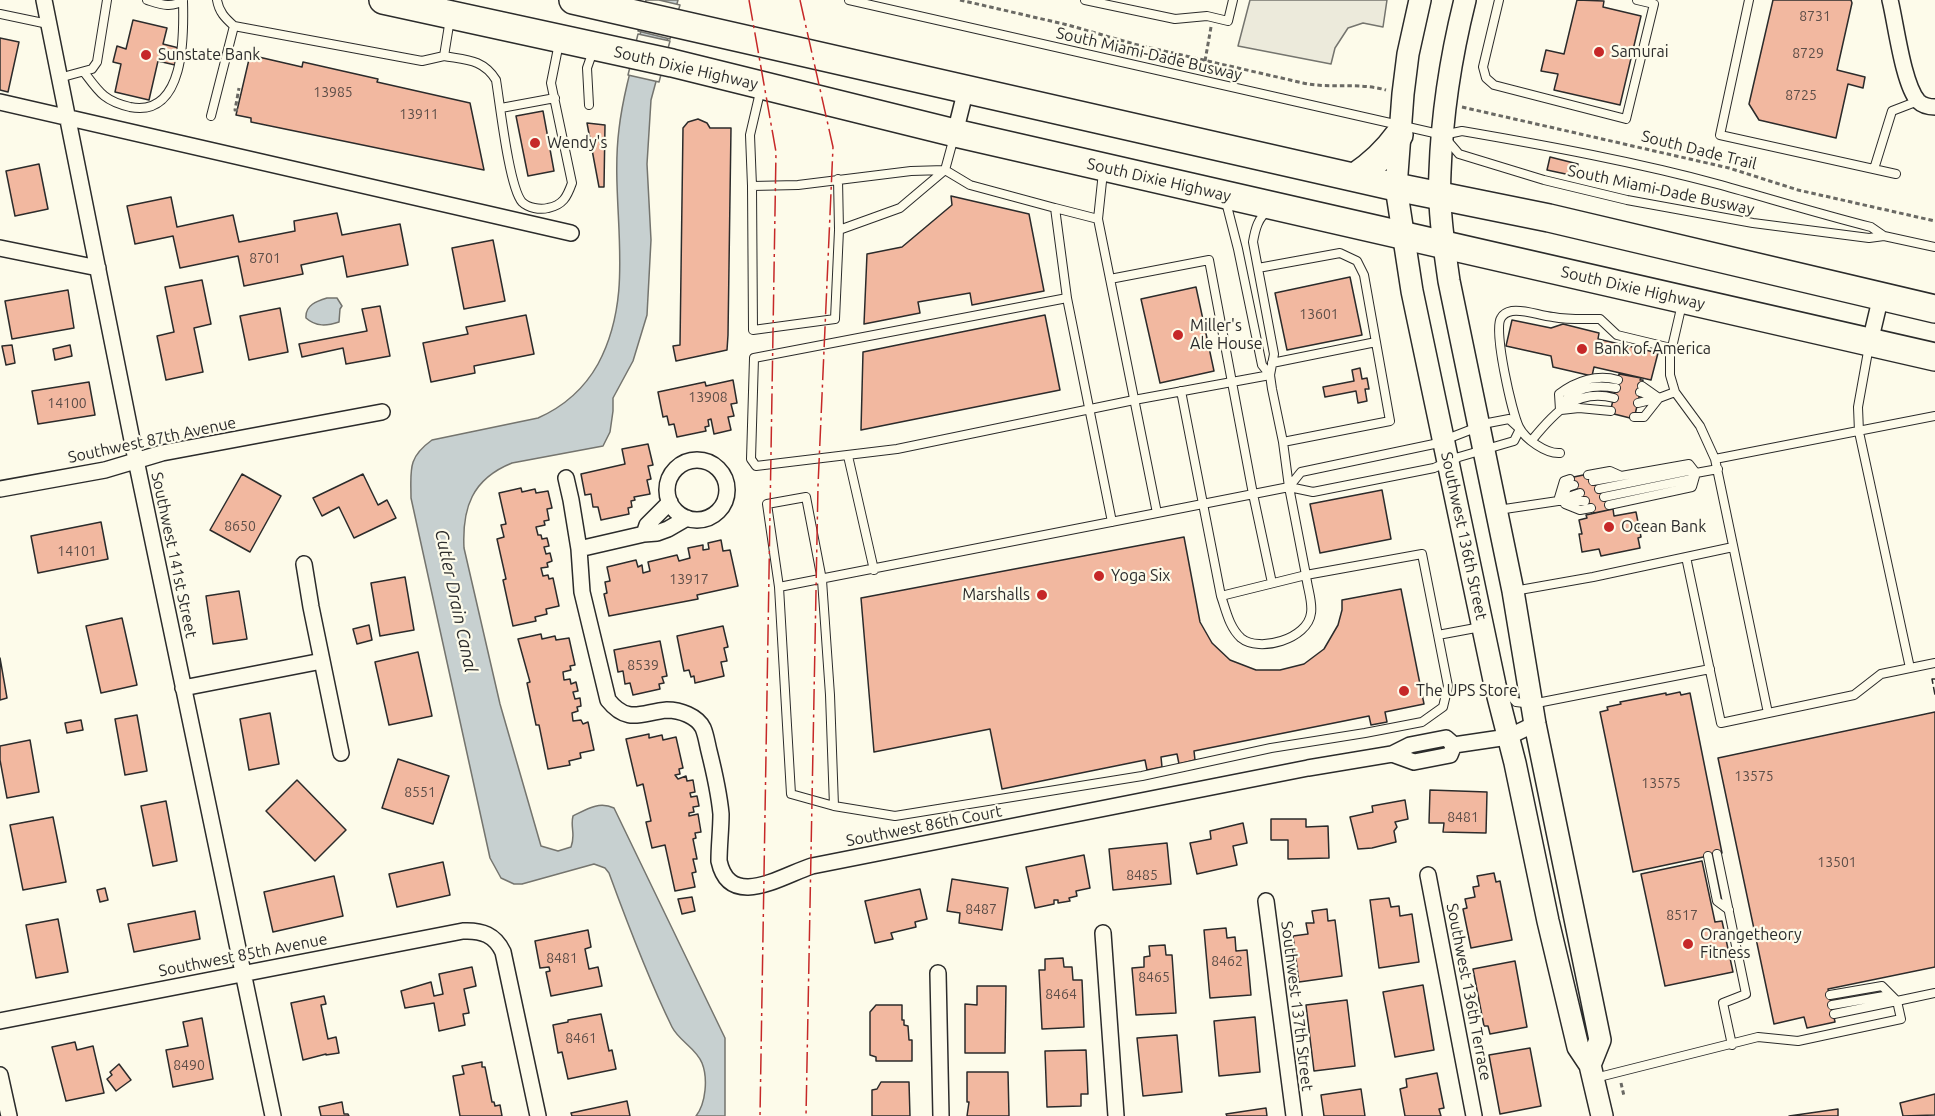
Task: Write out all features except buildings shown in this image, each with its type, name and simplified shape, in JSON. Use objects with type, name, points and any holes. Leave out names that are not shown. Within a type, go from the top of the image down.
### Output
[{"type":"highway","name":"South Dixie Highway","points":[[383,0],[459,7],[560,39],[672,63],[955,133],[1935,357]]},
{"type":"highway","points":[[573,0],[1396,187],[1549,218],[1935,309]]},
{"type":"highway","points":[[1355,177],[1388,150],[1399,130]]},
{"type":"street","name":"Southwest 141st Street","points":[[44,0],[136,460],[273,1116]]},
{"type":"street","name":"Southwest 136th Street","points":[[1420,0],[1408,54],[1399,130],[1396,187],[1402,235],[1496,688],[1578,1047],[1592,1071],[1602,1116]]},
{"type":"street","points":[[1465,0],[1452,55],[1443,135],[1440,173],[1444,246],[1449,282],[1497,510],[1534,714],[1600,1040],[1592,1071]]},
{"type":"street","points":[[1890,0],[1908,80],[1918,101],[1935,107]]},
{"type":"street","points":[[955,133],[966,89]]},
{"type":"street","points":[[0,102],[571,233]]},
{"type":"street","points":[[0,248],[98,268]]},
{"type":"street","points":[[1870,342],[1881,296]]},
{"type":"street","name":"Southwest 87th Avenue","points":[[0,489],[105,470],[162,453],[382,412]]},
{"type":"street","points":[[689,461],[709,462],[718,468],[728,486],[723,506],[707,519],[687,518],[680,514],[670,502],[667,492],[672,473],[680,465],[689,461]]},
{"type":"street","name":"Southwest 86th Court","points":[[566,478],[579,549],[582,592],[608,700],[614,708],[627,715],[671,710],[687,714],[703,728],[720,803],[719,861],[721,870],[731,882],[744,887],[761,886],[812,866],[1308,768],[1392,754],[1414,762],[1450,755],[1454,745],[1508,738]]},
{"type":"street","points":[[644,534],[651,520],[670,502]]},
{"type":"street","points":[[579,549],[668,529],[687,518]]},
{"type":"street","points":[[304,564],[341,753]]},
{"type":"street","points":[[183,688],[322,661]]},
{"type":"street","points":[[1508,738],[1534,714]]},
{"type":"street","name":"Southwest 136th Terrace","points":[[1428,875],[1474,1116]]},
{"type":"street","name":"Southwest 137th Street","points":[[1266,901],[1294,1116]]},
{"type":"street","name":"Southwest 85th Avenue","points":[[0,1021],[464,931],[479,931],[492,936],[500,946],[505,958],[538,1116]]},
{"type":"street","points":[[1103,933],[1116,1116]]},
{"type":"street","points":[[938,973],[941,1116]]},
{"type":"street","points":[[0,1075],[9,1116]]},
{"type":"lane","points":[[59,78],[92,69],[97,62],[106,0]]},
{"type":"lane","points":[[147,0],[176,6],[183,0]]},
{"type":"lane","points":[[84,72],[104,97],[119,105],[140,109],[150,108],[171,89],[179,68],[184,34],[183,0]]},
{"type":"lane","points":[[218,0],[218,7],[223,17],[234,26],[422,61],[444,56],[477,62],[489,70],[496,80],[516,193],[524,204],[541,209],[556,206],[566,199],[572,183],[552,83],[560,39]]},
{"type":"lane","name":"South Miami-Dade Busway","points":[[849,0],[1399,130],[1443,135],[1462,131],[1537,143],[1632,163],[1871,227],[1884,236]]},
{"type":"lane","points":[[1085,0],[1175,19],[1207,15],[1228,21],[1233,0]]},
{"type":"lane","points":[[1499,0],[1483,67],[1489,81],[1494,85],[1524,94],[1626,119],[1654,4],[1637,0]]},
{"type":"lane","points":[[1749,0],[1720,135],[1896,174]]},
{"type":"lane","points":[[444,56],[459,7]]},
{"type":"lane","points":[[0,14],[48,24]]},
{"type":"lane","points":[[211,116],[234,26]]},
{"type":"lane","points":[[589,105],[587,68],[594,46]]},
{"type":"lane","points":[[762,85],[750,135],[753,330],[835,319],[839,230],[838,179]]},
{"type":"lane","points":[[501,108],[555,98]]},
{"type":"lane","points":[[1874,170],[1892,111],[1918,101]]},
{"type":"lane","points":[[839,230],[900,208],[945,170],[955,133]]},
{"type":"lane","name":"South Miami-Dade Busway","points":[[1443,135],[1459,154],[1544,180],[1627,200],[1753,223],[1869,238],[1884,236],[1935,247]]},
{"type":"lane","points":[[1104,167],[1098,219],[1157,513]]},
{"type":"lane","points":[[752,186],[798,185],[911,171],[945,170],[970,185],[1098,219]]},
{"type":"lane","points":[[1224,195],[1238,249],[1262,365],[1270,375]]},
{"type":"lane","points":[[516,220],[524,204]]},
{"type":"lane","points":[[1181,391],[1221,596],[1229,621],[1242,639],[1262,644],[1281,641],[1298,634],[1306,627],[1311,613],[1270,375],[1274,354],[1253,243],[1263,214],[1274,206]]},
{"type":"lane","points":[[1054,208],[1067,298],[1112,522]]},
{"type":"lane","points":[[1258,268],[1340,253],[1357,261],[1364,275],[1390,421],[1283,442]]},
{"type":"lane","points":[[1110,279],[1209,260],[1272,583]]},
{"type":"lane","points":[[1067,298],[754,358],[751,459],[756,466],[897,449],[1134,400],[1270,375]]},
{"type":"lane","points":[[1683,299],[1669,366],[1675,392],[1700,426],[1718,469],[1768,713]]},
{"type":"lane","points":[[779,587],[1289,487],[1313,492],[1434,468],[1484,449],[1514,441],[1520,429],[1514,412],[1498,335],[1499,322],[1506,313],[1513,311],[1555,318],[1600,319],[1617,335],[1671,348]]},
{"type":"lane","points":[[1272,363],[1376,342]]},
{"type":"lane","points":[[1870,342],[1858,407],[1859,432],[1910,668]]},
{"type":"lane","points":[[1560,410],[1564,400],[1579,390],[1617,384]]},
{"type":"lane","points":[[1641,389],[1659,398]]},
{"type":"lane","points":[[1638,403],[1675,392]]},
{"type":"lane","points":[[1532,440],[1560,410],[1575,400],[1587,395],[1599,394],[1614,398]]},
{"type":"lane","points":[[1634,417],[1644,417],[1659,398]]},
{"type":"lane","points":[[1560,410],[1579,408],[1611,411]]},
{"type":"lane","points":[[1715,459],[1935,417]]},
{"type":"lane","points":[[1289,487],[1301,472],[1434,444],[1488,423],[1509,419],[1548,453],[1560,453]]},
{"type":"lane","points":[[848,456],[874,570]]},
{"type":"lane","points":[[1591,478],[1689,464],[1696,473]]},
{"type":"lane","points":[[1599,489],[1688,471],[1696,473],[1718,469]]},
{"type":"lane","points":[[1604,497],[1691,479],[1696,473]]},
{"type":"lane","points":[[1610,505],[1692,487],[1696,473]]},
{"type":"lane","points":[[1558,501],[1564,480],[1572,482]]},
{"type":"lane","points":[[834,806],[830,695],[822,580],[806,497],[767,504],[779,587],[791,795],[834,806],[895,816],[1142,776],[1271,748],[1422,722],[1443,707],[1448,686],[1422,554],[1306,575],[1221,596]]},
{"type":"lane","points":[[1497,510],[1582,497]]},
{"type":"lane","points":[[1558,501],[1580,510],[1591,508]]},
{"type":"lane","points":[[1513,591],[1593,577],[1734,547]]},
{"type":"lane","points":[[1686,557],[1721,723],[1854,695],[1881,674],[1935,663]]},
{"type":"lane","points":[[1438,635],[1482,626]]},
{"type":"lane","points":[[1496,688],[1509,694],[1516,702],[1534,714],[1710,669]]},
{"type":"lane","points":[[1718,854],[1746,994],[1723,1003],[1732,1045]]},
{"type":"lane","points":[[1708,856],[1717,901],[1729,910]]},
{"type":"lane","points":[[1592,1071],[1732,1045],[1758,1037],[1798,1041],[1901,1019],[1897,1001],[1882,986],[1830,995]]},
{"type":"lane","points":[[1834,1014],[1935,993]]},
{"type":"lane","points":[[1832,1005],[1884,996],[1897,1001]]},
{"type":"path","points":[[960,0],[1068,25],[1134,44],[1312,85],[1370,86],[1385,90]]},
{"type":"path","points":[[1205,61],[1211,27]]},
{"type":"path","points":[[238,110],[235,110],[239,88]]},
{"type":"path","name":"South Dade Trail","points":[[1456,105],[1707,162],[1798,190],[1935,221]]},
{"type":"path","points":[[1705,170],[1707,162]]},
{"type":"shaded area","points":[[1250,0],[1387,0],[1383,27],[1363,23],[1348,28],[1335,48],[1331,64],[1238,46]]},
{"type":"water","name":"Cutler Drain Canal","points":[[649,0],[678,0],[651,100],[647,164],[651,240],[647,315],[633,361],[613,398],[610,432],[603,446],[512,463],[487,477],[472,497],[468,508],[464,548],[500,704],[541,846],[558,851],[571,847],[573,816],[603,805],[614,808],[725,1038],[725,1116],[696,1116],[705,1090],[702,1063],[672,1027],[605,868],[594,864],[522,884],[514,884],[501,878],[490,858],[411,498],[411,472],[414,459],[432,440],[538,418],[573,396],[598,364],[610,336],[617,307],[620,278],[617,159],[621,113]]},
{"type":"water","points":[[327,298],[337,298],[342,306],[339,322],[322,325],[306,318],[310,307]]},
{"type":"pier","points":[[646,0],[659,0],[680,5],[670,39],[638,31]]},
{"type":"pier","points":[[638,34],[670,41],[659,82],[628,75]]},
{"type":"fence","points":[[1935,679],[1932,679],[1935,695]]},
{"type":"power","points":[[749,0],[776,152],[760,1116]]},
{"type":"power","points":[[800,0],[833,147],[818,486],[806,1116]]},
{"type":"place","name":"Samurai","points":[[1599,52]]},
{"type":"place","name":"Sunstate Bank","points":[[146,55]]},
{"type":"place","name":"Wendy's","points":[[535,143]]},
{"type":"place","name":"Miller's Ale House","points":[[1178,335]]},
{"type":"place","name":"Bank of America","points":[[1582,349]]},
{"type":"place","name":"Ocean Bank","points":[[1609,527]]},
{"type":"place","name":"Yoga Six","points":[[1099,576]]},
{"type":"place","name":"Marshalls","points":[[1042,595]]},
{"type":"place","name":"The UPS Store","points":[[1404,691]]},
{"type":"place","name":"Orangetheory Fitness","points":[[1688,944]]}]
